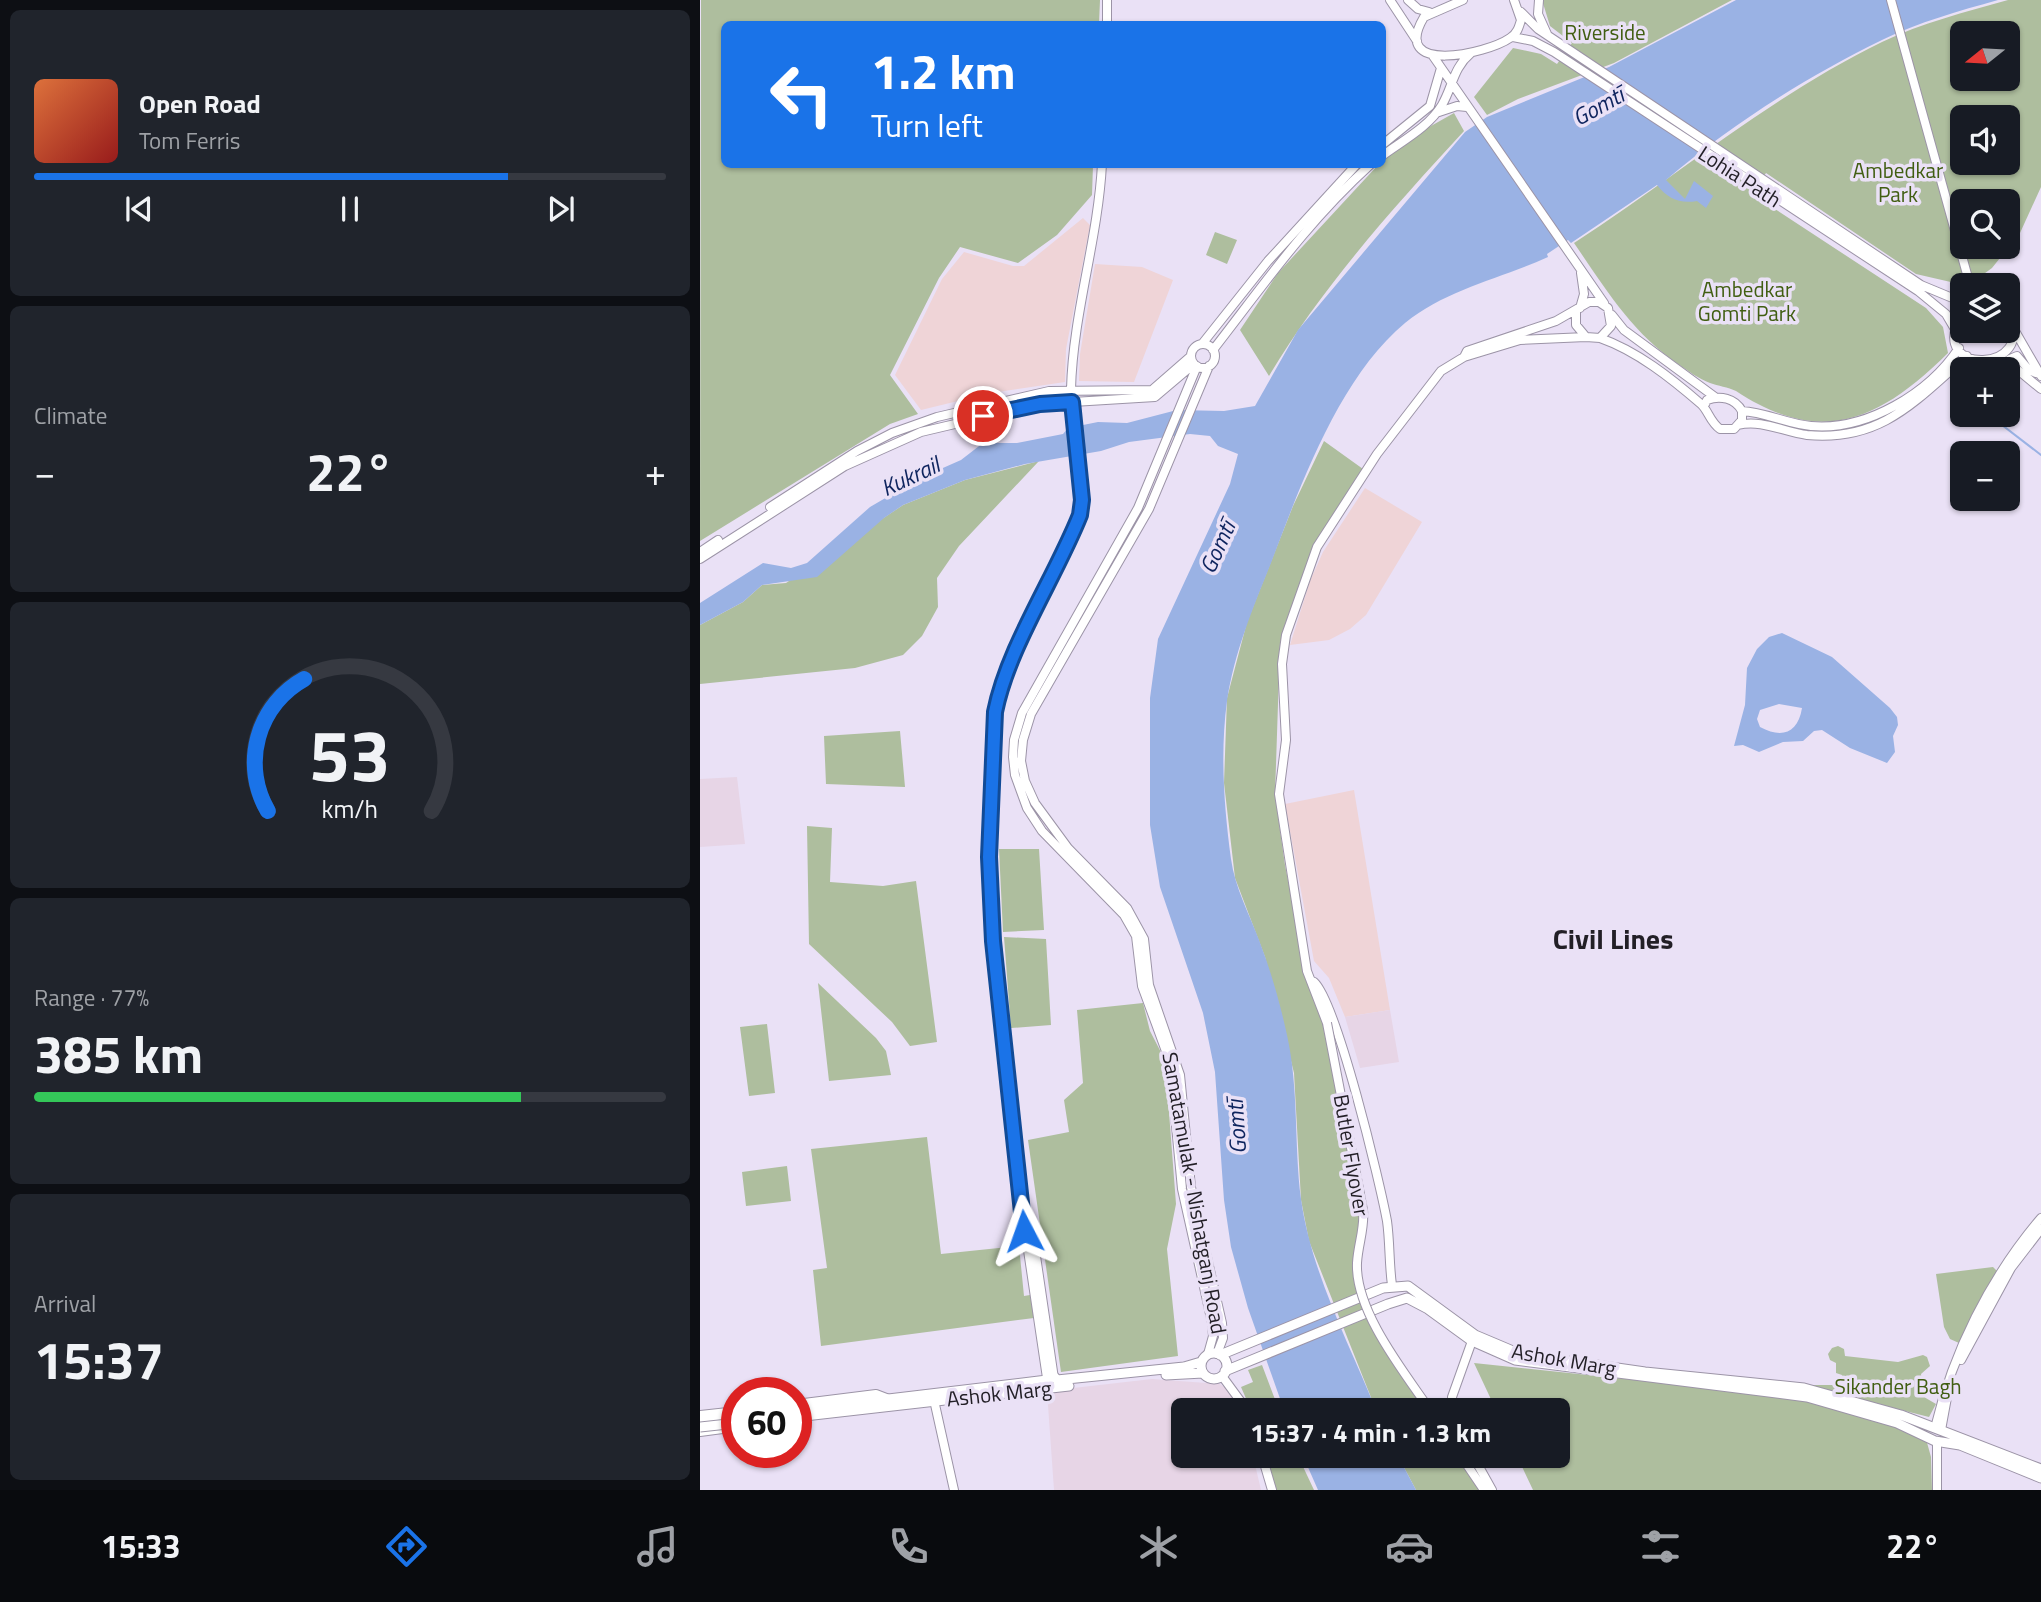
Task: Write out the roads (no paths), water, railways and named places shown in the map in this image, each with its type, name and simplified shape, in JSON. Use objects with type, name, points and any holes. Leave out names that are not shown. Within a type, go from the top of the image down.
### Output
[{"type":"main road","name":"Ashok Marg","points":[[1024,1220],[1034,1246],[1053,1375],[1061,1381],[1184,1367],[1201,1362]]},
{"type":"main road","points":[[1024,1220],[1048,1384]]},
{"type":"main road","name":"Ashok Marg","points":[[1387,1286],[1408,1286],[1416,1296],[1472,1341],[1515,1360],[1807,1396],[1937,1434],[1964,1437],[2041,1469]]},
{"type":"main road","points":[[1387,1286],[1201,1362],[1203,1373],[1212,1379],[1388,1304],[1416,1296]]},
{"type":"main road","name":"Ashok Marg","points":[[1416,1296],[1475,1335],[1520,1354],[1645,1372],[1804,1388],[1901,1415],[1937,1434],[2041,1478]]},
{"type":"main road","points":[[1219,1354],[1225,1361],[1224,1374]]},
{"type":"main road","name":"Ashok Marg","points":[[890,1402],[1048,1384],[1203,1373]]},
{"type":"main road","name":"Ashok Marg","points":[[890,1402],[934,1400],[1048,1384]]},
{"type":"main road","points":[[812,1409],[890,1402]]},
{"type":"main road","points":[[812,1416],[873,1404]]},
{"type":"main road","points":[[700,1427],[721,1420]]},
{"type":"main road","points":[[700,1427],[721,1426]]},
{"type":"street","points":[[1107,0],[1107,21]]},
{"type":"street","points":[[1391,0],[1420,46],[1441,68],[1624,330],[1715,397],[1732,400],[1742,411],[1812,426],[1864,419],[1908,398],[1953,358],[1959,348]]},
{"type":"street","points":[[1408,0],[1418,9],[1429,12],[1463,0]]},
{"type":"street","name":"Lohia Path","points":[[1514,0],[1521,12],[1548,36],[1557,48]]},
{"type":"street","points":[[1539,0],[1538,14],[1548,36]]},
{"type":"street","points":[[1891,0],[1967,273]]},
{"type":"street","points":[[1420,46],[1418,29],[1429,12]]},
{"type":"street","points":[[1433,57],[1449,57],[1513,37],[1519,27],[1521,12]]},
{"type":"street","name":"Lohia Path","points":[[1513,37],[1557,48],[1918,291],[1946,314],[1950,321]]},
{"type":"street","points":[[1436,114],[1456,69],[1473,51]]},
{"type":"street","points":[[1386,142],[1430,106],[1441,68]]},
{"type":"street","points":[[1386,153],[1436,114],[1447,108],[1466,107]]},
{"type":"street","points":[[1071,389],[1072,360],[1099,202],[1102,168]]},
{"type":"street","points":[[1194,362],[1194,348],[1202,344],[1277,250],[1353,168]]},
{"type":"street","points":[[700,559],[819,479],[880,448],[921,432],[1049,403],[1072,404],[1091,396],[1152,390],[1194,362],[1209,366],[1214,359],[1213,350],[1267,276],[1310,225],[1367,168]]},
{"type":"street","name":"Lohia Path","points":[[1744,174],[1921,285],[1950,297]]},
{"type":"street","points":[[1581,270],[1584,294],[1576,325],[1586,337]]},
{"type":"street","points":[[1387,1286],[1386,1215],[1326,1008],[1307,971],[1279,794],[1286,740],[1282,664],[1286,635],[1317,547],[1377,454],[1431,380],[1475,348],[1578,310],[1594,301],[1610,312]]},
{"type":"street","points":[[1600,338],[1609,331],[1610,312]]},
{"type":"street","points":[[1464,357],[1520,340],[1600,338],[1629,351],[1704,406],[1707,417],[1720,429],[1731,430],[1738,425],[1754,422],[1788,433],[1814,435],[1855,432],[1884,423],[1909,409],[1967,356]]},
{"type":"street","points":[[2020,340],[2039,374]]},
{"type":"street","points":[[1958,343],[1959,348],[1970,357]]},
{"type":"street","points":[[2000,357],[2007,352],[2010,343]]},
{"type":"street","points":[[1202,344],[1213,350]]},
{"type":"street","points":[[2020,360],[2029,370],[2039,374]]},
{"type":"street","name":"Samatamulak - Nishatganj Road","points":[[1194,362],[1170,435],[1126,540],[1031,714],[1023,740],[1021,761],[1025,781],[1049,826],[1127,908],[1144,939],[1149,985],[1180,1075],[1186,1188],[1213,1336],[1219,1354]]},
{"type":"street","name":"Samatamulak - Nishatganj Road","points":[[1126,540],[1149,509],[1209,366]]},
{"type":"street","points":[[2020,372],[2041,389]]},
{"type":"street","points":[[700,552],[892,433],[937,417],[1049,391],[1071,389],[1091,396]]},
{"type":"street","points":[[1049,391],[1049,403]]},
{"type":"street","points":[[1704,406],[1707,400],[1715,397]]},
{"type":"street","points":[[1024,1220],[993,941],[989,857],[995,712],[999,693],[1014,655],[1080,515],[1082,500],[1076,466],[1072,404]]},
{"type":"street","points":[[1738,425],[1742,411]]},
{"type":"street","name":"Butler Flyover","points":[[1326,1008],[1363,1209],[1364,1228],[1357,1263],[1359,1282],[1390,1352],[1422,1398]]},
{"type":"street","points":[[1937,1490],[1937,1434],[1950,1370],[2015,1248],[2041,1218]]},
{"type":"street","points":[[1937,1434],[1954,1372],[2011,1268],[2041,1229]]},
{"type":"street","points":[[1452,1398],[1472,1341]]},
{"type":"street","points":[[1224,1374],[1240,1398]]},
{"type":"street","name":"Ashok Marg","points":[[812,1402],[876,1395],[890,1402],[883,1411],[812,1418]]},
{"type":"street","points":[[934,1400],[954,1490]]},
{"type":"street","points":[[700,1415],[721,1414]]},
{"type":"street","points":[[1266,1468],[1272,1490]]},
{"type":"street","points":[[1469,1468],[1484,1490]]},
{"type":"street","points":[[1480,1468],[1492,1490]]},
{"type":"water","name":"Gomtī","points":[[1736,0],[1998,0],[1925,22],[1882,40],[1797,86],[1743,121],[1666,180],[1685,199],[1694,181],[1713,196],[1706,208],[1697,201],[1675,199],[1657,185],[1571,243],[1568,240],[1547,254],[1548,257],[1456,293],[1421,311],[1382,346],[1360,373],[1324,434],[1295,500],[1239,648],[1227,701],[1223,760],[1233,870],[1271,975],[1291,1055],[1299,1178],[1306,1226],[1332,1307],[1371,1398],[1280,1398],[1248,1308],[1231,1247],[1224,1200],[1215,1072],[1203,1013],[1160,887],[1150,825],[1150,698],[1158,639],[1230,484],[1238,454],[1218,446],[1210,436],[1190,434],[1129,442],[1101,451],[1025,464],[965,480],[903,505],[884,518],[817,577],[762,585],[743,602],[700,625],[700,603],[763,563],[791,568],[807,563],[870,507],[918,479],[961,460],[983,443],[1017,443],[1063,434],[1068,428],[1098,422],[1127,423],[1177,410],[1224,411],[1255,406],[1298,330],[1465,132],[1487,117],[1609,67]]},
{"type":"water","points":[[1782,633],[1832,657],[1890,708],[1897,717],[1898,725],[1893,736],[1895,752],[1887,763],[1850,748],[1822,730],[1814,731],[1803,741],[1783,742],[1759,752],[1743,745],[1734,746],[1745,705],[1747,668],[1757,649],[1769,637]],"holes":[[[1779,704],[1802,708],[1797,723],[1782,733],[1760,727],[1757,719],[1760,710]]]},
{"type":"water","points":[[1308,1468],[1404,1468],[1416,1490],[1318,1490]]},
{"type":"waterway","points":[[2005,427],[2041,455]]},
{"type":"district","name":"Civil Lines","points":[[1613,938]]},
{"type":"park label","name":"Riverside","points":[[1605,32]]},
{"type":"park label","name":"Ambedkar Park","points":[[1898,182]]},
{"type":"park label","name":"Ambedkar Gomti Park","points":[[1747,301]]},
{"type":"park label","name":"Sikander Bagh","points":[[1898,1386]]},
{"type":"water label","name":"Kukrail","points":[[910,476]]}]
